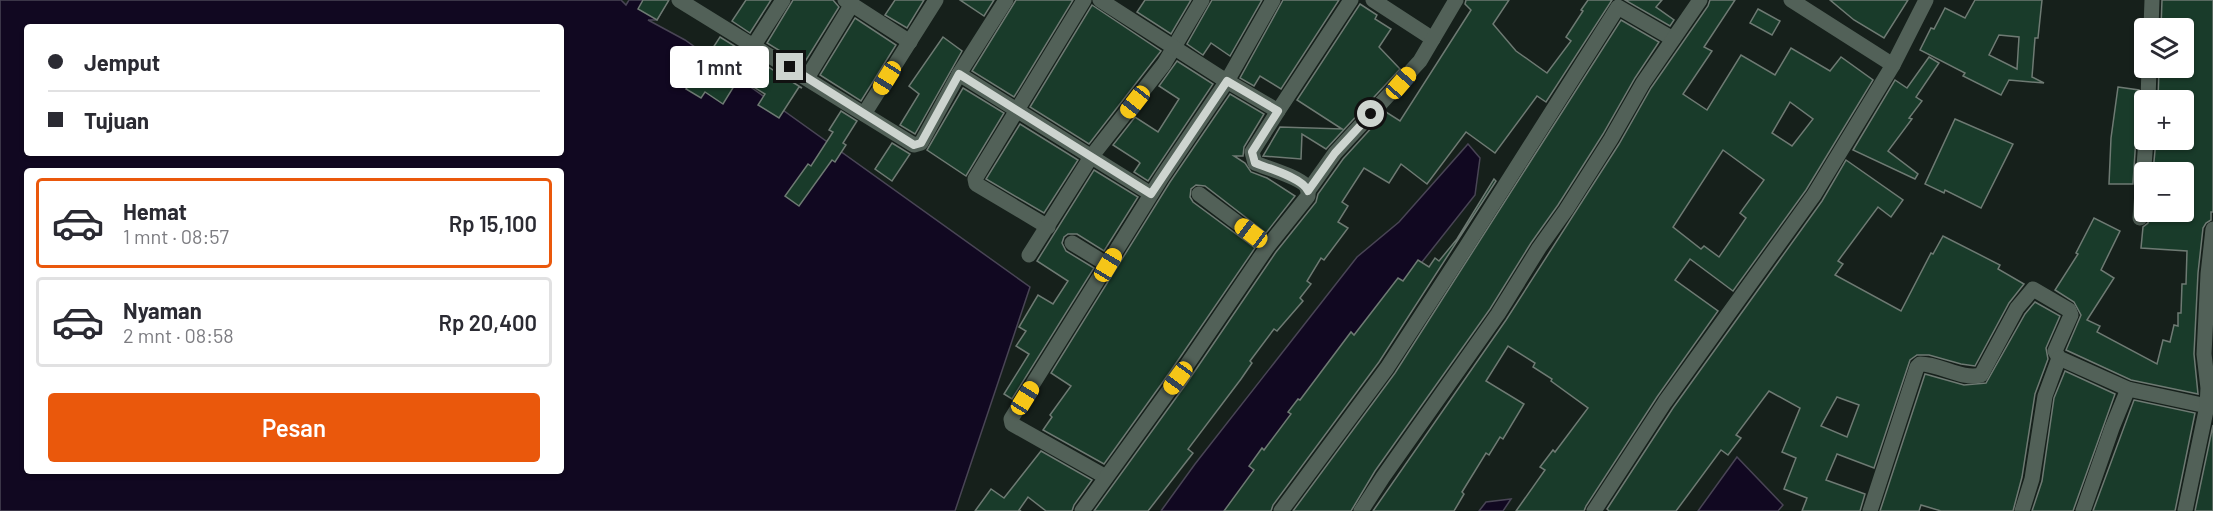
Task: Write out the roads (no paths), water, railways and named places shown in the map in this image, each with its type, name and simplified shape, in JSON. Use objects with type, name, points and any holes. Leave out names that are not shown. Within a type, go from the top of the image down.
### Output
[{"type":"street","points":[[679,0],[701,5],[754,45],[917,145],[921,143],[959,74],[1006,0]]},
{"type":"street","points":[[754,45],[783,0]]},
{"type":"street","points":[[864,114],[936,0]]},
{"type":"street","points":[[1048,227],[975,182],[1084,0]]},
{"type":"street","points":[[1101,0],[1278,111]]},
{"type":"street","points":[[1029,255],[1091,157],[1164,64],[1202,0]]},
{"type":"street","points":[[1106,477],[1012,424],[1011,419],[1151,194],[1227,81],[1273,0]]},
{"type":"street","points":[[1308,191],[1307,187],[1300,182],[1255,163],[1252,159],[1252,152],[1351,0]]},
{"type":"street","points":[[1373,0],[1433,39]]},
{"type":"street","points":[[1082,511],[1178,378],[1268,246],[1308,196],[1308,191],[1335,153],[1420,61],[1456,0]]},
{"type":"street","points":[[1361,511],[1498,314],[1611,139],[1643,83],[1700,0]]},
{"type":"street","points":[[1791,0],[1893,65]]},
{"type":"street","points":[[1594,511],[1665,402],[1814,195],[1893,65],[1926,0]]},
{"type":"street","points":[[2151,18],[2152,0]]},
{"type":"street","points":[[807,78],[848,2],[910,42]]},
{"type":"street","points":[[1281,511],[1387,368],[1467,247],[1612,3],[1672,39]]},
{"type":"street","points":[[959,74],[1151,194]]},
{"type":"street","points":[[1199,194],[1268,246]]},
{"type":"street","points":[[2185,511],[2207,406],[2208,388],[2204,354],[2209,332],[2208,274],[2213,229]]},
{"type":"street","points":[[1072,243],[1108,265]]},
{"type":"street","points":[[1870,511],[1914,372],[1920,364],[1931,364],[1972,377],[1981,375],[2017,308],[2033,289],[2069,310],[2071,315],[2055,351],[2059,358],[2128,389],[2207,406]]},
{"type":"street","points":[[2022,511],[2032,479],[2046,396],[2059,358]]},
{"type":"street","points":[[2083,511],[2128,389]]}]
